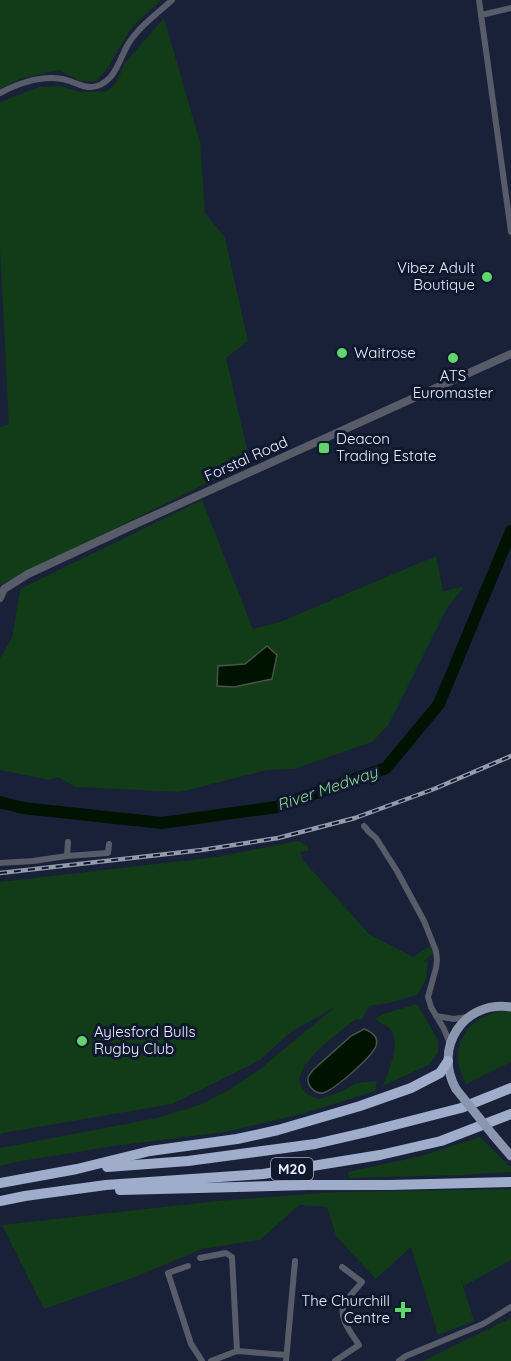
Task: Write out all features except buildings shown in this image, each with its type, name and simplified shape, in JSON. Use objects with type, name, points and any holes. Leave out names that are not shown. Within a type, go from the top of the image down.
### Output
[{"type":"highway","name":"M20","points":[[0,1183],[77,1169],[150,1151],[237,1139],[278,1130],[360,1106],[423,1083],[440,1073],[448,1061]]},
{"type":"highway","name":"M20","points":[[77,1169],[188,1161],[315,1144],[461,1108],[511,1088]]},
{"type":"highway","name":"M20","points":[[0,1201],[106,1185],[263,1174],[380,1155],[441,1141],[511,1114]]},
{"type":"highway","name":"M20","points":[[65,1191],[511,1182]]},
{"type":"main road","points":[[511,1007],[486,1008],[467,1017],[457,1029],[450,1044],[448,1061],[456,1089],[511,1156]]},
{"type":"street","points":[[0,93],[19,84],[49,77],[68,80],[84,87],[104,82],[112,76],[128,44],[172,0]]},
{"type":"street","points":[[479,0],[511,232]]},
{"type":"street","points":[[481,15],[511,8]]},
{"type":"street","name":"Forstal Road","points":[[0,598],[4,589],[28,574],[511,354]]},
{"type":"street","points":[[364,826],[376,838],[397,871],[424,921],[436,951],[436,968],[428,997],[431,1008],[450,1044]]},
{"type":"street","points":[[67,856],[68,842]]},
{"type":"street","points":[[0,863],[108,853],[109,844]]},
{"type":"street","points":[[436,1016],[454,1019],[467,1017]]},
{"type":"street","points":[[200,1258],[226,1253],[232,1257],[237,1351]]},
{"type":"street","points":[[211,1361],[237,1351],[286,1358],[295,1261]]},
{"type":"street","points":[[188,1266],[168,1273],[191,1344],[202,1361]]},
{"type":"street","points":[[335,1361],[358,1345],[342,1314],[344,1306],[362,1282],[342,1267]]},
{"type":"street","points":[[399,1361],[483,1324],[511,1307]]},
{"type":"green space","points":[[0,0],[161,0],[133,26],[109,67],[96,81],[80,81],[59,70],[20,79],[0,89]]},
{"type":"green space","points":[[164,18],[200,142],[205,213],[225,238],[248,341],[226,358],[250,462],[0,585],[0,427],[9,424],[0,250],[0,102],[39,87],[61,86],[80,92],[106,92],[116,83],[125,63]]},
{"type":"green space","points":[[202,500],[253,629],[280,622],[436,556],[443,591],[463,588],[447,608],[389,724],[372,742],[294,769],[267,770],[180,792],[75,787],[58,777],[49,780],[0,770],[0,658],[12,638],[20,589]],"holes":[[[245,664],[217,686],[218,666]]]},
{"type":"green space","points":[[298,841],[308,846],[308,851],[300,852],[302,859],[369,934],[413,957],[431,945],[434,953],[422,963],[428,960],[426,980],[417,995],[369,1006],[362,1020],[356,1019],[320,1048],[304,1067],[300,1076],[300,1084],[304,1091],[319,1099],[338,1093],[357,1083],[377,1081],[375,1091],[302,1114],[225,1132],[114,1146],[0,1166],[0,1148],[157,1118],[202,1104],[231,1089],[260,1069],[334,1008],[292,1031],[260,1060],[172,1104],[0,1135],[0,882],[216,857]]},
{"type":"green space","points":[[417,1004],[438,1040],[438,1053],[430,1064],[383,1086],[393,1058],[395,1043],[391,1030],[375,1019],[383,1014]]},
{"type":"green space","points":[[500,1011],[511,1012],[511,1062],[466,1084],[458,1056],[462,1037],[474,1023]]},
{"type":"green space","points":[[480,1137],[511,1168],[511,1172],[349,1178],[348,1172],[421,1156]]},
{"type":"green space","points":[[511,1189],[511,1260],[464,1286],[460,1276],[474,1321],[438,1335],[411,1247],[376,1279],[336,1236],[327,1207],[299,1205],[260,1240],[202,1249],[135,1277],[44,1309],[2,1225],[217,1201],[337,1192]]},
{"type":"green space","points":[[511,1318],[511,1361],[423,1361]]},
{"type":"shaded area","points":[[267,646],[277,655],[272,679],[234,687],[217,686],[218,666],[245,664]]},
{"type":"shaded area","points":[[364,1029],[372,1033],[377,1040],[368,1058],[328,1091],[320,1093],[312,1089],[308,1078],[313,1070],[351,1036]]},
{"type":"waterway","name":"River Medway","points":[[0,802],[23,808],[162,823],[276,807],[386,768],[439,704],[511,531]]},
{"type":"railway","points":[[0,873],[202,850],[278,838],[355,818],[434,789],[511,756]]},
{"type":"place","name":"Vibez Adult Boutique","points":[[487,277]]},
{"type":"place","name":"Waitrose","points":[[342,353]]},
{"type":"place","name":"ATS Euromaster","points":[[453,358]]},
{"type":"place","name":"Deacon Trading Estate","points":[[324,448]]},
{"type":"place","name":"Aylesford Bulls Rugby Club","points":[[82,1041]]},
{"type":"place","name":"The Churchill Centre","points":[[403,1310]]}]
